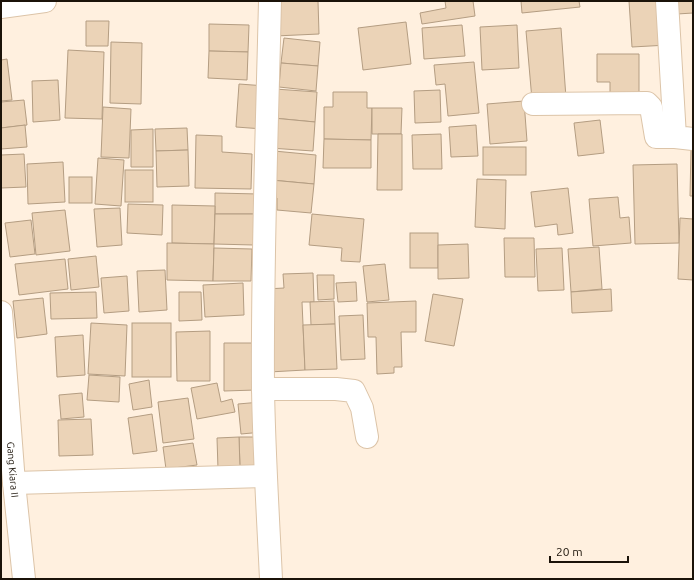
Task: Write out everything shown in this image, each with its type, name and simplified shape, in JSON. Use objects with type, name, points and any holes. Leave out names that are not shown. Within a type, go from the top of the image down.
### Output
[{"type":"street","points":[[1,7],[45,1]]},
{"type":"street","points":[[270,1],[263,389],[265,476],[271,579]]},
{"type":"street","points":[[533,104],[647,103],[652,109],[656,137],[684,138],[667,1]]},
{"type":"street","name":"Gang Kiara II","points":[[1,312],[14,483],[24,579]]},
{"type":"street","points":[[263,389],[336,389],[354,391],[362,408],[367,437]]},
{"type":"street","points":[[14,483],[265,476]]},
{"type":"building","points":[[274,1],[318,1],[319,34],[275,36]]},
{"type":"building","points":[[445,1],[473,1],[475,16],[422,24],[420,13],[446,8]]},
{"type":"building","points":[[521,1],[579,1],[580,7],[522,13]]},
{"type":"building","points":[[629,1],[667,1],[668,45],[632,47]]},
{"type":"building","points":[[676,1],[693,1],[693,13],[677,14]]},
{"type":"building","points":[[86,21],[109,21],[108,46],[86,46]]},
{"type":"building","points":[[406,22],[411,64],[363,70],[358,28]]},
{"type":"building","points":[[209,24],[249,25],[248,52],[209,51]]},
{"type":"building","points":[[462,25],[465,56],[424,59],[422,28]]},
{"type":"building","points":[[517,25],[519,68],[482,70],[480,27]]},
{"type":"building","points":[[561,28],[566,98],[532,100],[526,31]]},
{"type":"building","points":[[284,38],[320,42],[318,66],[281,63]]},
{"type":"building","points":[[111,42],[142,43],[141,104],[110,103]]},
{"type":"building","points":[[68,50],[104,52],[102,119],[65,118]]},
{"type":"building","points":[[209,51],[248,52],[247,80],[208,78]]},
{"type":"building","points":[[597,54],[639,54],[639,93],[610,94],[610,82],[597,82]]},
{"type":"building","points":[[7,59],[12,100],[1,101],[1,60]]},
{"type":"building","points":[[474,62],[479,113],[448,116],[445,84],[436,85],[434,65]]},
{"type":"building","points":[[281,63],[318,66],[316,91],[279,87]]},
{"type":"building","points":[[58,80],[60,120],[33,122],[32,81]]},
{"type":"building","points":[[239,84],[266,86],[263,129],[236,127]]},
{"type":"building","points":[[275,89],[317,92],[315,122],[273,118]]},
{"type":"building","points":[[440,90],[441,122],[415,123],[414,91]]},
{"type":"building","points":[[333,92],[367,92],[367,108],[372,108],[371,140],[324,139],[324,107],[333,107]]},
{"type":"building","points":[[24,100],[27,125],[1,128],[1,102]]},
{"type":"building","points":[[524,101],[527,141],[490,144],[487,104]]},
{"type":"building","points":[[103,107],[131,109],[129,158],[101,157]]},
{"type":"building","points":[[372,108],[402,108],[401,134],[372,134]]},
{"type":"building","points":[[273,118],[315,122],[313,151],[270,148]]},
{"type":"building","points":[[600,120],[604,153],[578,156],[574,123]]},
{"type":"building","points":[[25,125],[27,147],[1,149],[1,128]]},
{"type":"building","points":[[476,125],[478,156],[451,157],[449,127]]},
{"type":"building","points":[[187,128],[188,150],[156,151],[155,129]]},
{"type":"building","points":[[153,129],[153,167],[131,167],[131,130]]},
{"type":"building","points":[[378,134],[402,134],[402,190],[377,190]]},
{"type":"building","points":[[441,134],[442,169],[413,169],[412,135]]},
{"type":"building","points":[[196,135],[222,136],[222,152],[252,154],[251,189],[195,188]]},
{"type":"building","points":[[324,139],[371,140],[371,168],[323,168]]},
{"type":"building","points":[[483,147],[526,147],[526,175],[483,175]]},
{"type":"building","points":[[691,149],[693,149],[693,196],[690,196]]},
{"type":"building","points":[[188,150],[189,186],[157,187],[156,151]]},
{"type":"building","points":[[274,151],[316,155],[314,184],[271,180]]},
{"type":"building","points":[[24,154],[26,187],[1,188],[1,155]]},
{"type":"building","points":[[98,158],[124,160],[121,206],[95,204]]},
{"type":"building","points":[[63,162],[65,202],[28,204],[27,164]]},
{"type":"building","points":[[677,164],[679,243],[635,244],[633,165]]},
{"type":"building","points":[[125,170],[153,170],[153,202],[125,202]]},
{"type":"building","points":[[69,177],[92,177],[92,203],[69,203]]},
{"type":"building","points":[[477,179],[506,180],[505,229],[475,227]]},
{"type":"building","points":[[271,180],[314,184],[311,213],[277,210],[277,198],[269,197]]},
{"type":"building","points":[[568,188],[573,233],[558,235],[557,224],[535,227],[531,192]]},
{"type":"building","points":[[215,193],[259,194],[255,214],[215,214]]},
{"type":"building","points":[[618,197],[620,218],[629,217],[631,243],[593,246],[589,199]]},
{"type":"building","points":[[128,204],[163,205],[162,235],[127,233]]},
{"type":"building","points":[[172,205],[215,206],[214,244],[172,243]]},
{"type":"building","points":[[120,208],[122,245],[97,247],[94,209]]},
{"type":"building","points":[[65,210],[70,251],[36,255],[32,213]]},
{"type":"building","points":[[215,214],[255,214],[254,245],[214,244]]},
{"type":"building","points":[[312,214],[364,219],[360,262],[341,261],[342,248],[309,245]]},
{"type":"building","points":[[680,218],[693,219],[693,280],[678,279]]},
{"type":"building","points":[[31,220],[35,254],[10,257],[5,223]]},
{"type":"building","points":[[410,233],[438,233],[438,268],[410,268]]},
{"type":"building","points":[[504,238],[534,238],[535,277],[505,277]]},
{"type":"building","points":[[167,243],[214,244],[213,281],[167,280]]},
{"type":"building","points":[[468,244],[469,278],[438,279],[438,245]]},
{"type":"building","points":[[599,247],[602,289],[571,292],[568,249]]},
{"type":"building","points":[[214,248],[252,249],[251,281],[213,281]]},
{"type":"building","points":[[562,248],[564,290],[538,291],[536,249]]},
{"type":"building","points":[[96,256],[99,287],[71,290],[68,259]]},
{"type":"building","points":[[65,259],[68,289],[19,295],[15,264]]},
{"type":"building","points":[[385,264],[389,300],[367,302],[363,266]]},
{"type":"building","points":[[165,270],[167,310],[139,312],[137,271]]},
{"type":"building","points":[[313,273],[314,302],[302,302],[305,370],[269,372],[266,289],[284,288],[283,274]]},
{"type":"building","points":[[317,275],[334,275],[334,299],[318,300]]},
{"type":"building","points":[[127,276],[129,311],[104,313],[101,278]]},
{"type":"building","points":[[356,282],[357,301],[338,302],[336,283]]},
{"type":"building","points":[[243,283],[244,315],[205,317],[203,285]]},
{"type":"building","points":[[611,289],[612,311],[572,313],[571,292]]},
{"type":"building","points":[[96,292],[97,318],[51,319],[50,293]]},
{"type":"building","points":[[179,292],[201,292],[202,320],[179,321]]},
{"type":"building","points":[[433,294],[463,299],[454,346],[425,341]]},
{"type":"building","points":[[43,298],[47,334],[17,338],[13,301]]},
{"type":"building","points":[[334,301],[335,324],[311,325],[310,302]]},
{"type":"building","points":[[416,301],[416,332],[401,332],[402,367],[394,367],[394,373],[377,374],[376,337],[368,337],[367,303]]},
{"type":"building","points":[[363,315],[365,359],[341,360],[339,316]]},
{"type":"building","points":[[91,323],[127,325],[125,376],[88,374]]},
{"type":"building","points":[[132,323],[171,323],[171,377],[132,377]]},
{"type":"building","points":[[335,324],[337,369],[305,370],[303,325]]},
{"type":"building","points":[[210,331],[210,381],[177,381],[176,332]]},
{"type":"building","points":[[83,335],[85,375],[57,377],[55,337]]},
{"type":"building","points":[[224,343],[256,343],[256,390],[224,391]]},
{"type":"building","points":[[89,375],[120,377],[119,402],[87,400]]},
{"type":"building","points":[[149,380],[152,407],[133,410],[129,384]]},
{"type":"building","points":[[217,383],[221,402],[232,399],[235,412],[197,419],[191,388]]},
{"type":"building","points":[[82,393],[84,417],[61,419],[59,395]]},
{"type":"building","points":[[188,398],[194,439],[163,443],[158,402]]},
{"type":"building","points":[[261,402],[263,432],[241,434],[238,404]]},
{"type":"building","points":[[152,414],[157,451],[133,454],[128,418]]},
{"type":"building","points":[[91,419],[93,455],[59,456],[58,420]]},
{"type":"building","points":[[239,437],[260,437],[262,467],[240,468]]},
{"type":"building","points":[[239,437],[240,468],[218,469],[217,438]]},
{"type":"building","points":[[193,443],[197,465],[166,469],[163,447]]}]
